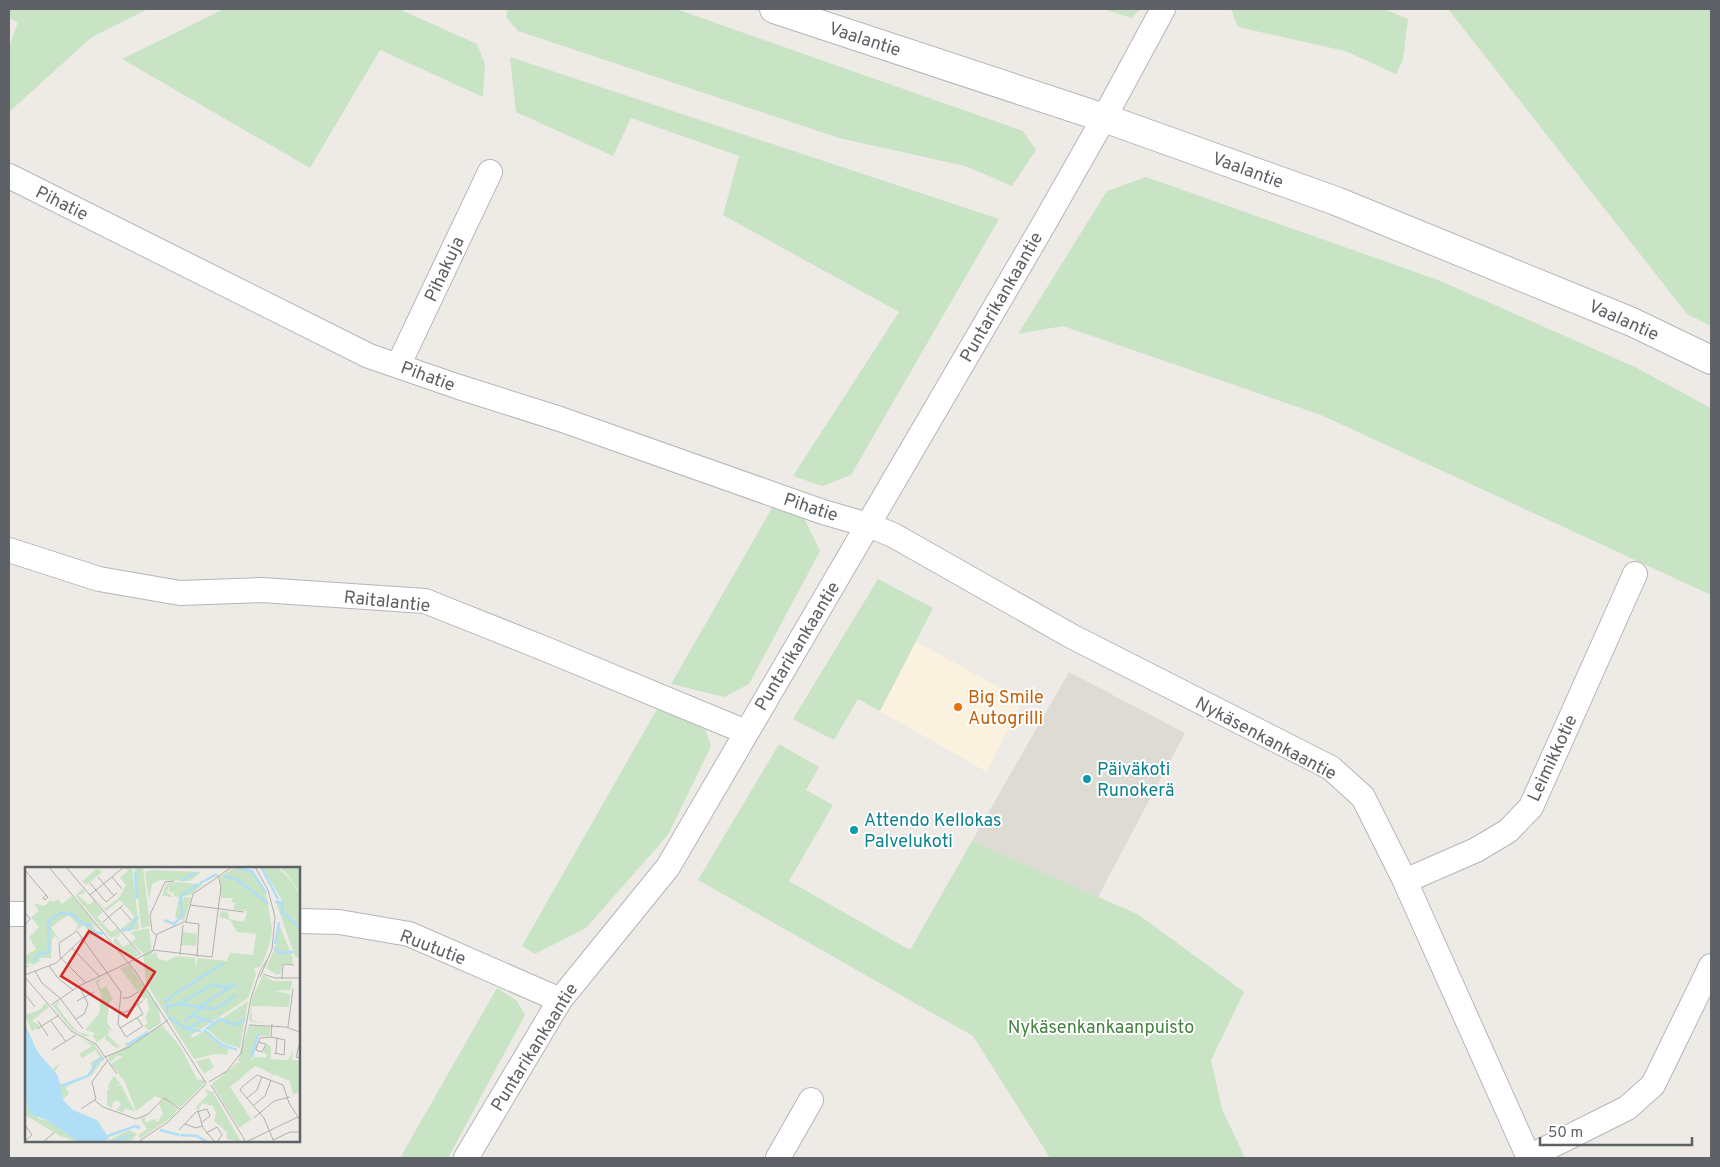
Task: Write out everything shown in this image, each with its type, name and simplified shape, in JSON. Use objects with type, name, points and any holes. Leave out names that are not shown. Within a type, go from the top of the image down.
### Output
[{"type":"street","name":"Vaalantie","points":[[774,9],[1104,118],[1336,201],[1632,322],[1711,360]]},
{"type":"street","name":"Puntarikankaantie","points":[[475,1156],[560,1000],[668,867],[1104,118],[1163,9]]},
{"type":"street","name":"Pihakuja","points":[[398,366],[490,172]]},
{"type":"street","name":"Pihatie","points":[[9,176],[369,356],[458,388],[560,419],[823,512],[868,525]]},
{"type":"street","name":"Nykäsenkankaantie","points":[[868,525],[892,536],[1073,637],[1331,768],[1363,797],[1405,881],[1529,1157]]},
{"type":"street","name":"Raitalantie","points":[[9,550],[99,579],[180,593],[262,590],[425,601],[746,732]]},
{"type":"street","name":"Leimikkotie","points":[[1405,881],[1476,850],[1508,830],[1531,807],[1635,574]]},
{"type":"street","points":[[9,914],[25,914]]},
{"type":"street","name":"Ruututie","points":[[300,921],[339,922],[409,934],[560,1000]]},
{"type":"street","points":[[1529,1157],[1627,1108],[1653,1085],[1711,966]]},
{"type":"street","points":[[778,1158],[811,1100]]},
{"type":"shaded area","points":[[916,642],[1023,700],[987,772],[880,711]]},
{"type":"shaded area","points":[[1069,672],[1185,733],[1098,897],[972,841]]},
{"type":"green space","points":[[9,9],[148,9],[92,37],[9,112],[9,47],[18,22],[9,18]]},
{"type":"green space","points":[[224,9],[399,9],[477,44],[485,64],[483,97],[380,50],[310,168],[122,59]]},
{"type":"green space","points":[[508,9],[676,9],[1023,131],[1036,150],[1012,186],[965,166],[839,138],[518,31],[506,17]]},
{"type":"green space","points":[[1104,9],[1140,9],[1132,18]]},
{"type":"green space","points":[[1231,9],[1384,9],[1408,19],[1403,60],[1396,74],[1345,51],[1238,27]]},
{"type":"green space","points":[[1448,9],[1711,9],[1711,326],[1687,314]]},
{"type":"green space","points":[[510,57],[999,219],[851,475],[822,486],[793,476],[899,312],[723,215],[739,156],[631,118],[613,156],[516,112]]},
{"type":"green space","points":[[1146,177],[1438,280],[1635,367],[1711,408],[1711,595],[1321,415],[1063,326],[1018,334],[1107,191]]},
{"type":"green space","points":[[772,508],[803,516],[820,551],[749,684],[724,697],[671,684]]},
{"type":"green space","points":[[878,579],[933,608],[880,711],[858,699],[834,740],[793,719]]},
{"type":"green space","points":[[657,709],[705,729],[711,746],[668,835],[586,928],[535,954],[522,946]]},
{"type":"green space","name":"Nykäsenkankaanpuisto","points":[[779,744],[819,767],[806,790],[833,805],[789,881],[910,950],[972,841],[1139,915],[1244,992],[1211,1060],[1222,1109],[1245,1158],[1050,1158],[973,1036],[698,880]]},
{"type":"green space","points":[[497,988],[517,1001],[525,1015],[448,1158],[400,1158]]},
{"type":"place","name":"Big Smile Autogrilli","points":[[958,707]]},
{"type":"place","name":"Päiväkoti Runokerä","points":[[1087,779]]},
{"type":"place","name":"Attendo Kellokas Palvelukoti","points":[[854,830]]}]
